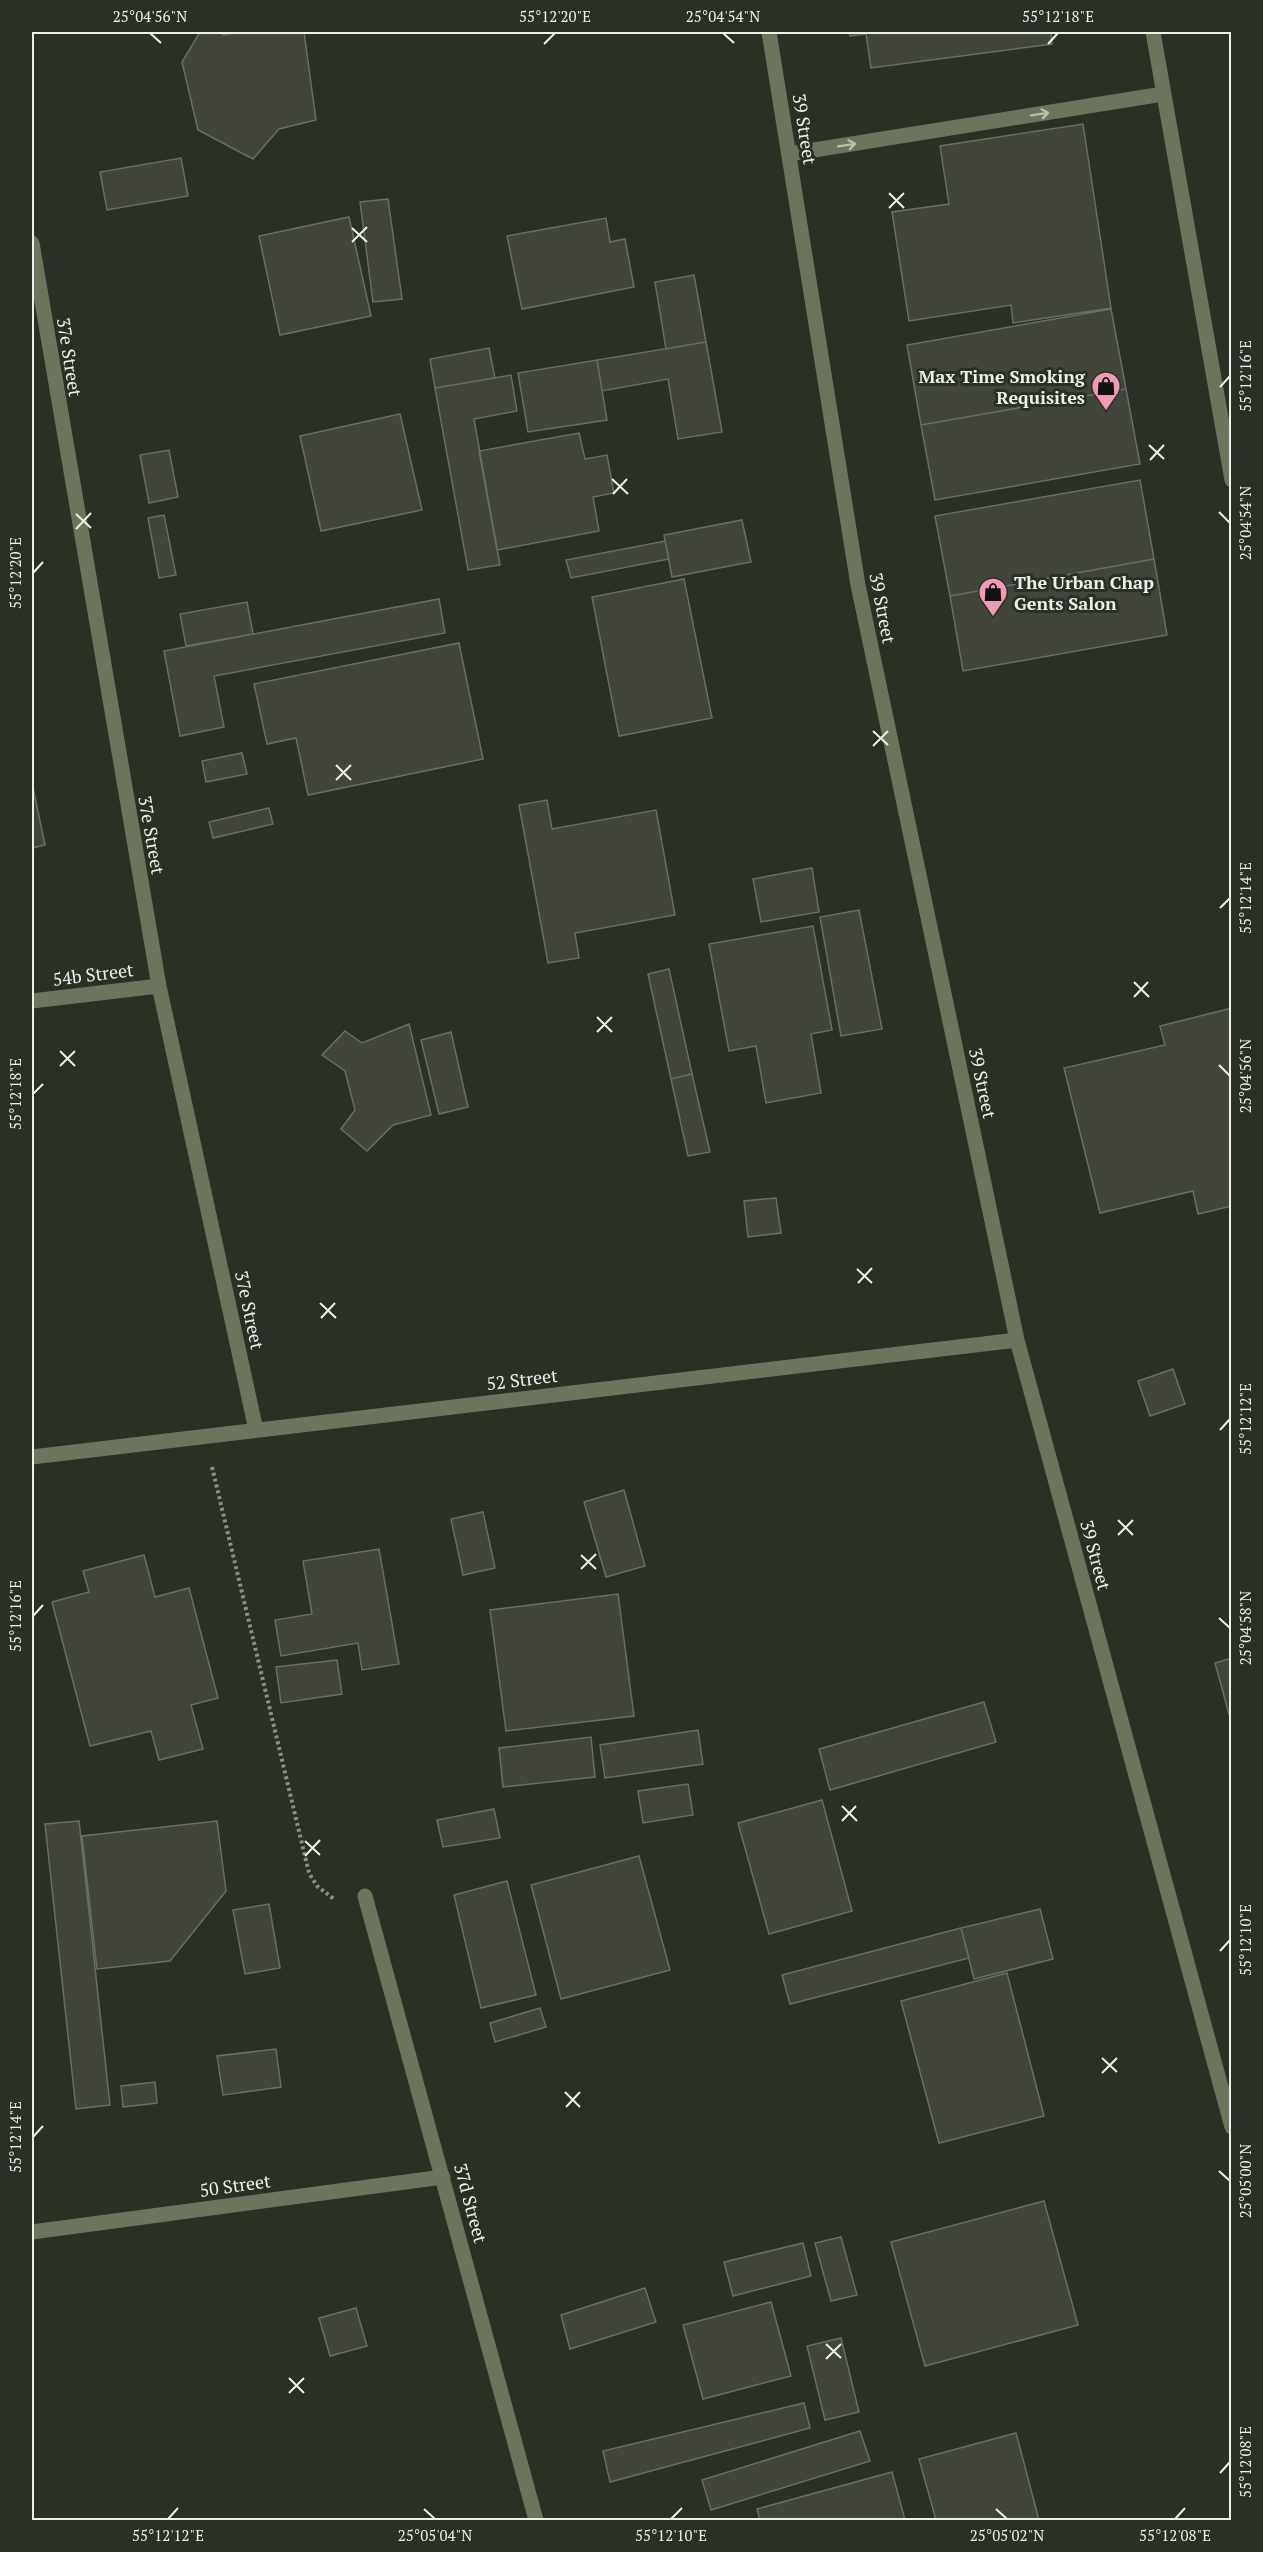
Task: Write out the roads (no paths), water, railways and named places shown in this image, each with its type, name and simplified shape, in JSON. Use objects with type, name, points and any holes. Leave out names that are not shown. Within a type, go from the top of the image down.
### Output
[{"type":"street","name":"39 Street","points":[[769,32],[858,585],[1017,1340],[1232,2127]]},
{"type":"street","points":[[1153,32],[1162,94],[1232,480]]},
{"type":"street","points":[[789,154],[1162,94]]},
{"type":"street","name":"37e Street","points":[[32,243],[159,986],[256,1430]]},
{"type":"street","name":"54b Street","points":[[32,1001],[159,986]]},
{"type":"street","name":"52 Street","points":[[32,1457],[1017,1340]]},
{"type":"street","name":"37d Street","points":[[367,1903],[536,2520]]},
{"type":"street","name":"50 Street","points":[[32,2232],[443,2177]]},
{"type":"place","name":"Max Time Smoking Requisites","points":[[1106,412]]},
{"type":"place","name":"The Urban Chap Gents Salon","points":[[993,618]]}]
